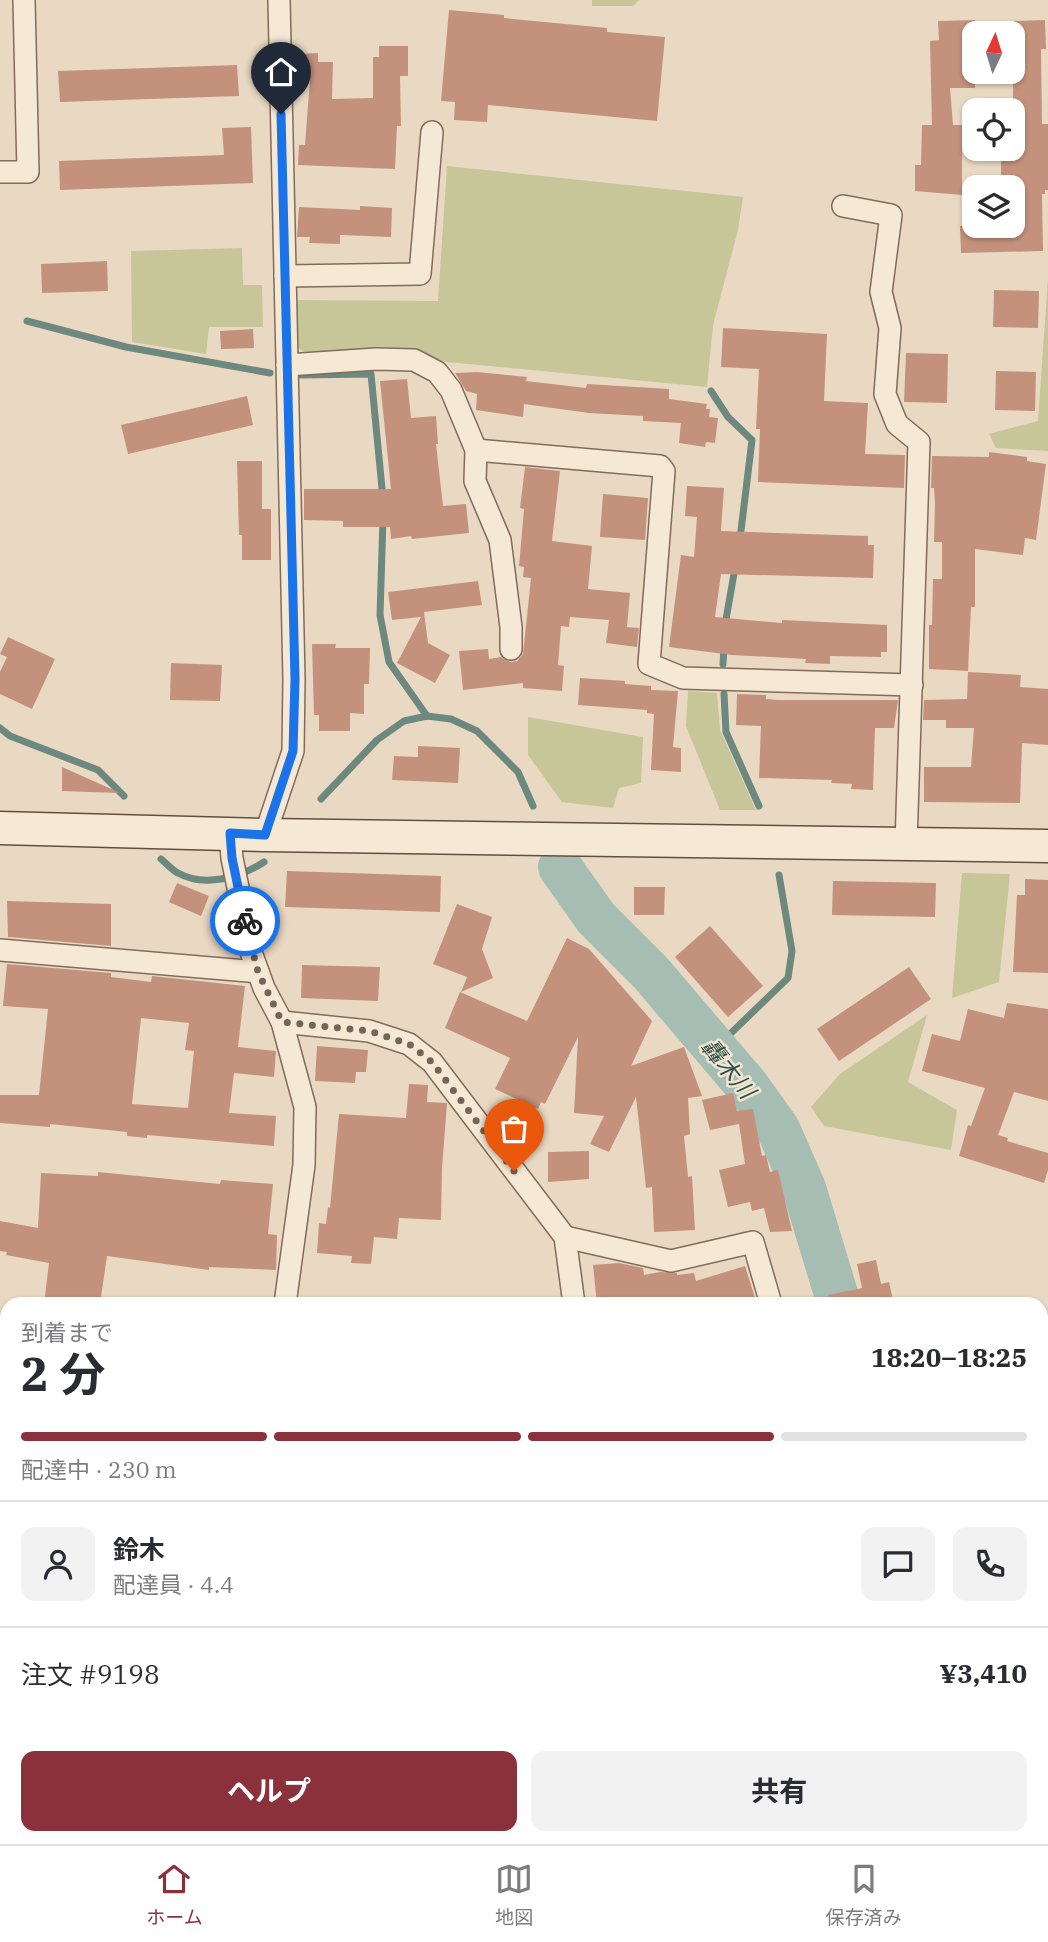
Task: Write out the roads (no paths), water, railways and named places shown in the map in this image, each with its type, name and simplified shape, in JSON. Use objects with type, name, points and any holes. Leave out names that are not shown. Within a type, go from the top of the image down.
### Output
[{"type":"street","points":[[0,173],[28,172],[24,0]]},
{"type":"street","points":[[265,835],[293,751],[295,679],[279,0]]},
{"type":"street","points":[[285,276],[420,274],[432,132]]},
{"type":"street","points":[[843,206],[891,215],[881,292],[890,328],[885,394],[897,424],[919,442],[906,844]]},
{"type":"street","points":[[287,365],[376,359],[414,360],[437,372],[451,390],[476,450],[475,481],[500,540],[512,627],[511,649]]},
{"type":"street","points":[[476,450],[660,466],[664,471],[649,664],[683,678],[912,685]]},
{"type":"street","points":[[0,828],[231,846],[265,835],[1048,846]]},
{"type":"street","points":[[231,846],[258,972],[282,1022],[305,1107],[304,1166],[286,1297]]},
{"type":"street","points":[[0,950],[258,972]]},
{"type":"street","points":[[282,1022],[369,1031],[409,1044],[432,1062],[565,1237],[573,1297]]},
{"type":"street","points":[[565,1237],[671,1261],[752,1242],[769,1297]]},
{"type":"waterway","points":[[27,321],[126,347],[270,373]]},
{"type":"waterway","points":[[301,375],[371,374],[383,499]]},
{"type":"waterway","points":[[711,391],[728,417],[752,440],[740,539]]},
{"type":"waterway","points":[[383,518],[380,615],[389,662],[427,716]]},
{"type":"waterway","points":[[725,625],[735,568]]},
{"type":"waterway","points":[[723,664],[724,647]]},
{"type":"waterway","points":[[724,694],[726,732],[759,806]]},
{"type":"waterway","points":[[321,799],[377,740],[404,721],[427,716],[451,719],[477,731],[518,772],[533,806]]},
{"type":"waterway","points":[[0,728],[10,736],[98,770],[124,796]]},
{"type":"waterway","points":[[161,859],[176,872],[200,880],[234,876],[264,862]]},
{"type":"waterway","name":"轟木川","points":[[560,867],[596,918],[651,973],[748,1087],[778,1129],[804,1188],[837,1297]]},
{"type":"waterway","points":[[729,1035],[788,978],[792,951],[779,875]]}]
